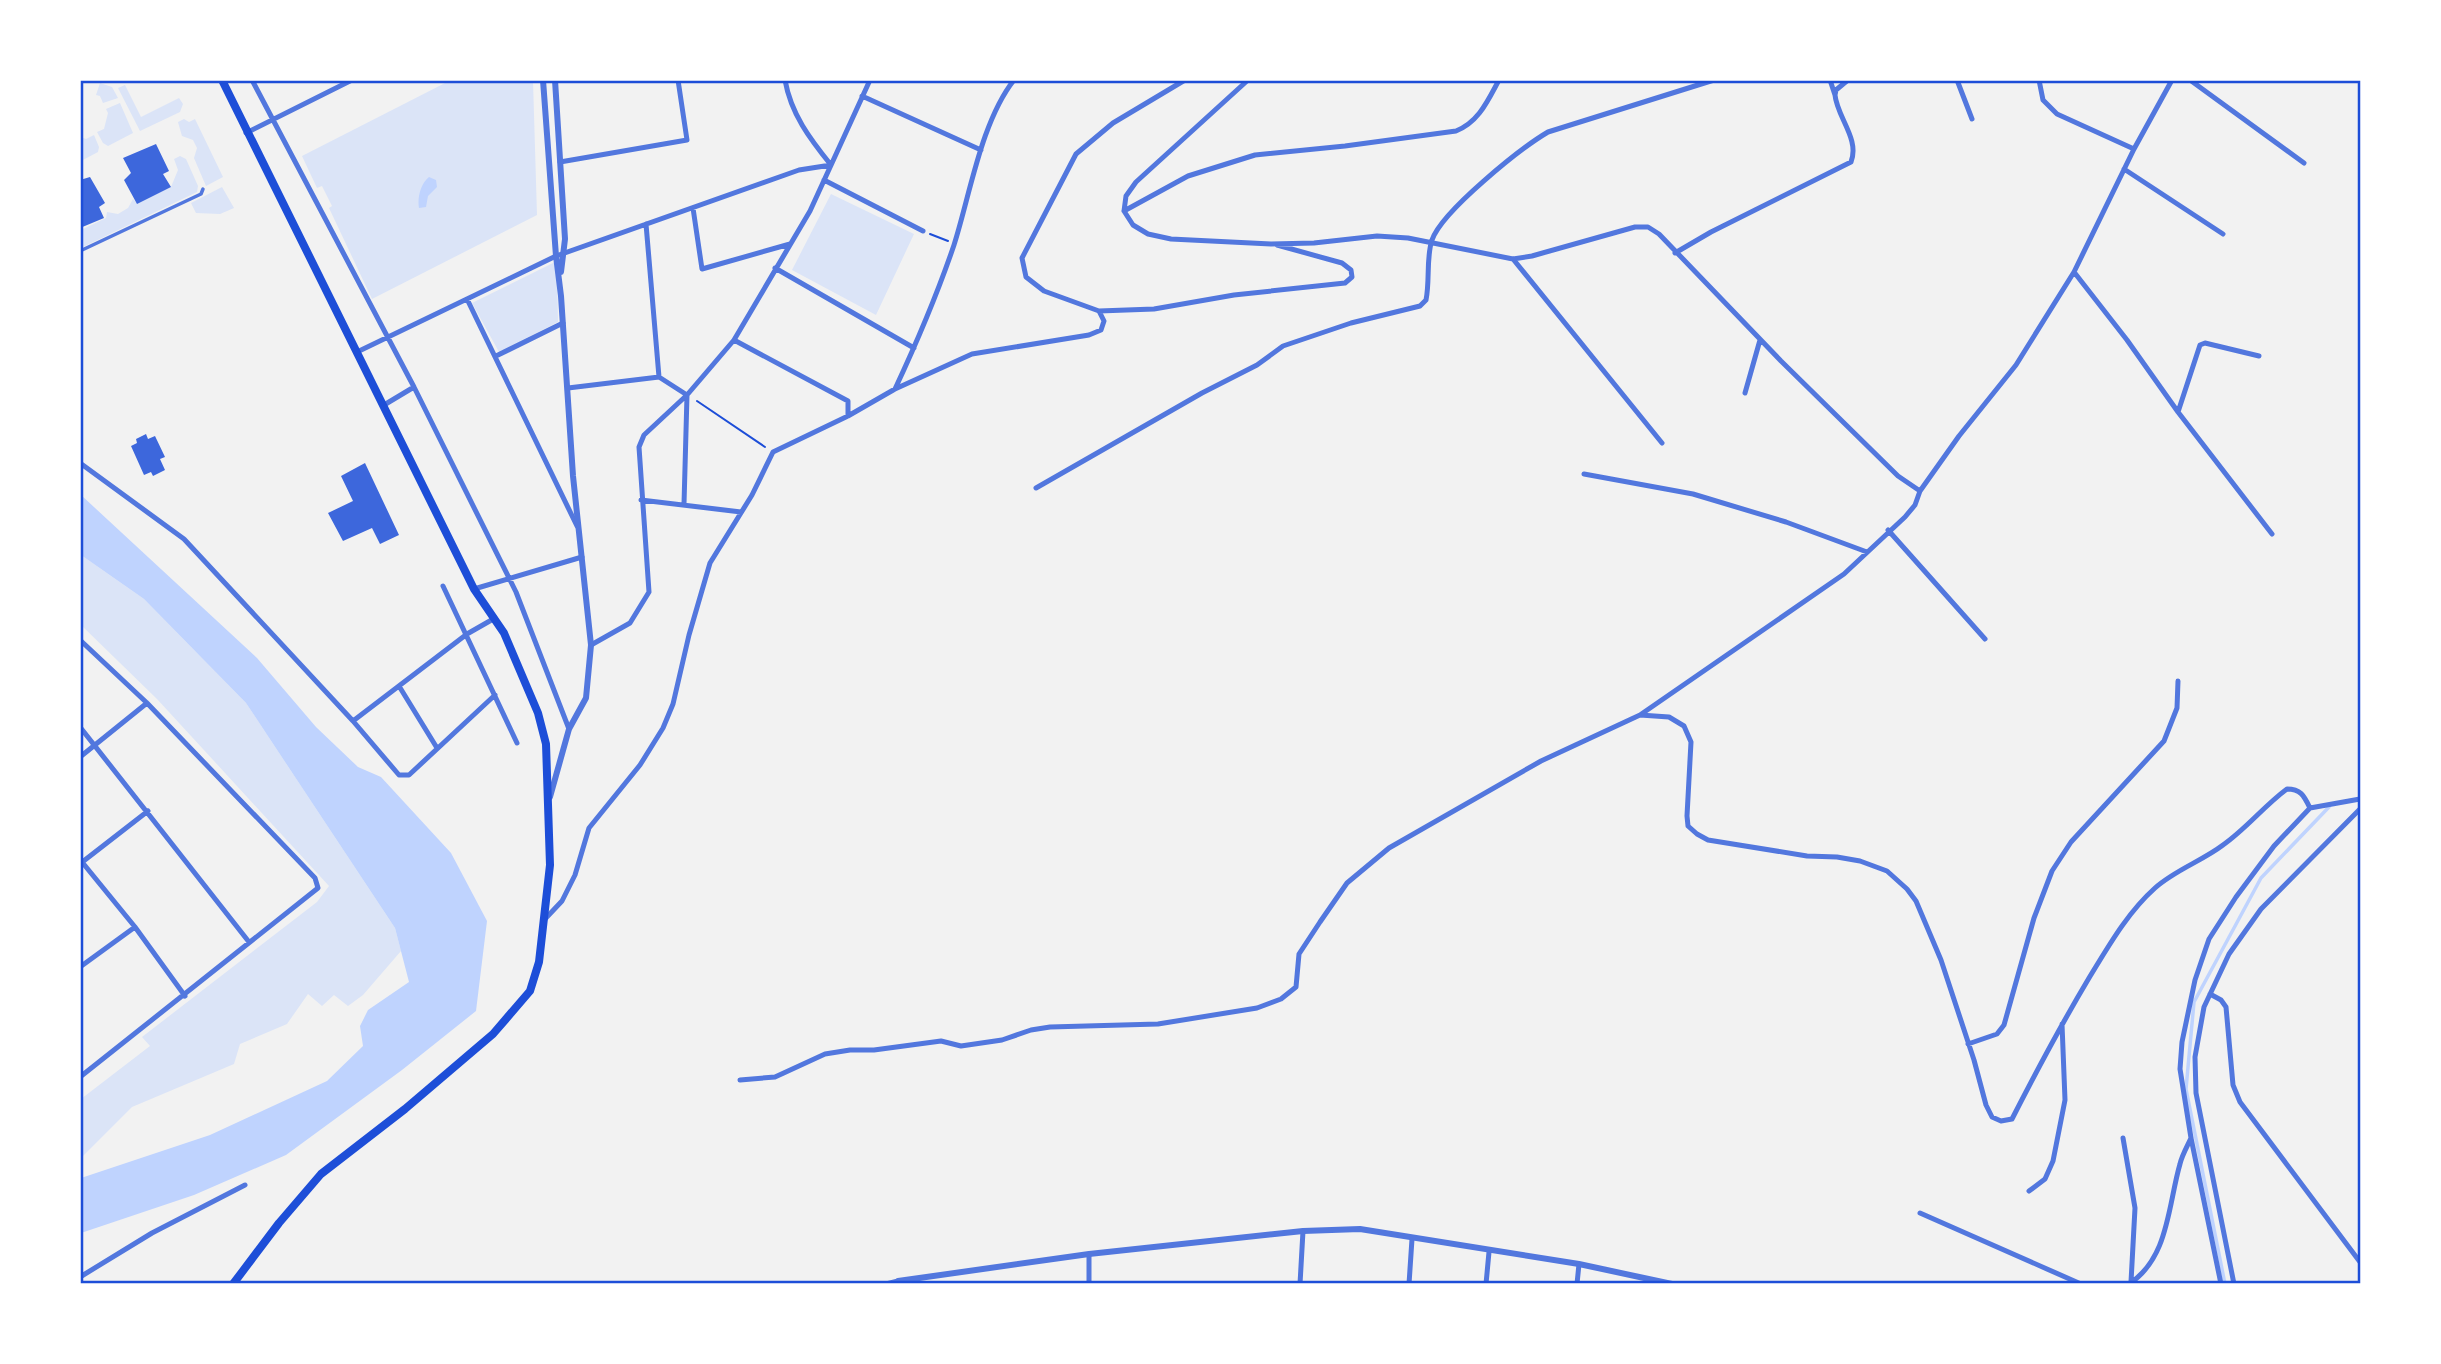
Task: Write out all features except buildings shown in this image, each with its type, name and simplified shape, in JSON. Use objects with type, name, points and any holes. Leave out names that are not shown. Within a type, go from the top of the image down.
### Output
[{"type":"highway","points":[[222,80],[474,589],[504,633],[538,713],[546,744],[550,798],[550,865],[545,919],[539,962],[530,991],[493,1034],[405,1109],[321,1174],[233,1283]]},
{"type":"street","points":[[252,80],[414,387],[516,592],[569,729]]},
{"type":"street","points":[[543,80],[579,530],[592,645],[586,698],[569,729],[550,798]]},
{"type":"street","points":[[555,80],[565,239],[559,255]]},
{"type":"street","points":[[560,162],[687,140],[678,80]]},
{"type":"street","points":[[785,80],[787,94],[804,132],[831,165]]},
{"type":"street","points":[[592,645],[630,624],[648,597],[650,587],[641,500],[639,447],[644,435],[687,395],[734,340],[810,211],[870,80]]},
{"type":"street","points":[[895,388],[923,331],[954,244],[981,150],[999,106],[1014,80]]},
{"type":"street","points":[[1185,80],[1114,122],[1076,154],[1022,258],[1026,277],[1044,291],[1099,311],[1154,309],[1234,295],[1345,283],[1352,277],[1351,270],[1342,263],[1270,244]]},
{"type":"street","points":[[1248,80],[1136,182],[1126,196],[1124,211],[1133,225],[1148,234],[1171,239],[1270,244],[1314,243],[1377,236],[1430,243],[1513,260],[1635,227],[1648,228],[1659,234],[1760,340],[1898,476],[1920,491]]},
{"type":"street","points":[[1124,211],[1188,176],[1255,155],[1456,131],[1466,127],[1479,115],[1499,80]]},
{"type":"street","points":[[1037,488],[1202,393],[1257,365],[1283,346],[1351,323],[1420,306],[1426,300],[1430,243],[1437,229],[1458,206],[1527,145],[1548,132],[1714,80]]},
{"type":"street","points":[[1675,253],[1711,232],[1851,162],[1852,143],[1830,80]]},
{"type":"street","points":[[1835,95],[1836,90],[1848,80]]},
{"type":"street","points":[[1957,80],[1972,119]]},
{"type":"street","points":[[2039,80],[2043,100],[2057,114],[2134,149]]},
{"type":"street","points":[[740,1080],[775,1077],[825,1054],[850,1050],[941,1041],[961,1046],[1002,1040],[1050,1027],[1158,1024],[1257,1008],[1281,999],[1296,987],[1299,954],[1347,883],[1389,848],[1541,761],[1640,715],[1844,574],[1888,530],[1905,517],[1959,436],[2016,365],[2074,272],[2134,149],[2172,80]]},
{"type":"street","points":[[2190,80],[2304,163]]},
{"type":"street","points":[[246,133],[348,81]]},
{"type":"street","points":[[862,96],[981,150]]},
{"type":"street","points":[[356,352],[559,255],[799,170],[831,165]]},
{"type":"street","points":[[2124,169],[2223,234]]},
{"type":"street","points":[[824,180],[923,231]]},
{"type":"street","points":[[80,251],[201,194],[203,189]]},
{"type":"street","points":[[693,208],[702,269],[790,244]]},
{"type":"street","points":[[646,224],[659,377]]},
{"type":"street","points":[[1513,260],[1662,443]]},
{"type":"street","points":[[775,268],[914,348]]},
{"type":"street","points":[[2074,272],[2272,534]]},
{"type":"street","points":[[467,299],[579,530]]},
{"type":"street","points":[[545,919],[562,901],[575,875],[589,828],[640,765],[663,728],[673,704],[710,563],[773,452],[848,416],[895,388],[972,354],[1089,335],[1101,330],[1104,321],[1099,311]]},
{"type":"street","points":[[496,356],[563,323]]},
{"type":"street","points":[[734,340],[848,401],[848,416]]},
{"type":"street","points":[[1745,393],[1760,340]]},
{"type":"street","points":[[2178,412],[2200,345],[2205,343],[2259,356]]},
{"type":"street","points":[[568,388],[659,377],[687,395]]},
{"type":"street","points":[[384,405],[414,387]]},
{"type":"street","points":[[684,504],[687,395]]},
{"type":"street","points":[[80,463],[184,539],[354,721],[399,775],[405,776],[413,771],[495,695]]},
{"type":"street","points":[[1584,474],[1693,494],[1786,522],[1867,552]]},
{"type":"street","points":[[641,500],[741,512]]},
{"type":"street","points":[[1888,530],[1984,639]]},
{"type":"street","points":[[474,589],[582,557]]},
{"type":"street","points":[[443,586],[517,743]]},
{"type":"street","points":[[354,721],[467,634],[495,618]]},
{"type":"street","points":[[80,640],[147,703],[315,878],[318,888],[80,1077]]},
{"type":"street","points":[[1968,1044],[1997,1034],[2004,1025],[2034,918],[2052,872],[2071,842],[2165,741],[2177,708],[2178,681]]},
{"type":"street","points":[[399,686],[437,748]]},
{"type":"street","points":[[80,757],[147,703]]},
{"type":"street","points":[[1640,715],[1669,717],[1684,726],[1691,742],[1688,826],[1697,834],[1708,840],[1762,849],[1860,861],[1887,871],[1907,889],[1916,901],[1941,960],[1986,1105],[1992,1117],[2001,1121],[2011,1119],[2062,1024],[2126,920],[2154,888],[2224,845],[2287,789],[2297,789],[2304,795],[2310,808]]},
{"type":"street","points":[[80,727],[249,942]]},
{"type":"street","points":[[2221,1283],[2191,1138],[2180,1069],[2187,1009],[2208,939],[2274,846],[2310,808],[2361,799]]},
{"type":"street","points":[[2234,1283],[2196,1093],[2194,1057],[2204,1007],[2229,954],[2261,909],[2361,809]]},
{"type":"street","points":[[148,811],[81,863],[135,927],[185,996]]},
{"type":"street","points":[[80,967],[135,927]]},
{"type":"street","points":[[2210,994],[2221,1000],[2226,1007],[2234,1085],[2241,1102],[2361,1262]]},
{"type":"street","points":[[2029,1191],[2045,1179],[2053,1161],[2065,1100],[2062,1024]]},
{"type":"street","points":[[2123,1138],[2135,1208],[2130,1283]]},
{"type":"street","points":[[2130,1283],[2145,1272],[2160,1247],[2180,1160],[2191,1138]]},
{"type":"street","points":[[80,1277],[152,1233],[245,1185]]},
{"type":"street","points":[[1920,1213],[2081,1283]]},
{"type":"street","points":[[887,1283],[1088,1254],[1303,1231],[1360,1230],[1579,1264],[1669,1283]]},
{"type":"street","points":[[1300,1283],[1303,1231]]},
{"type":"street","points":[[1409,1283],[1412,1239]]},
{"type":"street","points":[[1486,1283],[1489,1252]]},
{"type":"street","points":[[1088,1254],[1090,1283]]},
{"type":"street","points":[[1577,1283],[1579,1264]]},
{"type":"path","points":[[923,231],[954,244]]},
{"type":"path","points":[[687,395],[773,452]]},
{"type":"shaded area","points":[[449,81],[533,81],[537,215],[372,299],[329,208],[332,206],[322,186],[317,188],[302,156]]},
{"type":"shaded area","points":[[100,83],[112,87],[118,98],[103,103],[100,96],[96,95]]},
{"type":"shaded area","points":[[125,85],[141,117],[179,98],[183,104],[180,112],[140,131],[118,88]]},
{"type":"shaded area","points":[[120,103],[133,133],[108,146],[97,132],[104,129],[108,113],[106,109]]},
{"type":"shaded area","points":[[184,119],[189,122],[195,119],[223,177],[206,186],[194,158],[197,148],[193,140],[182,136],[178,122]]},
{"type":"shaded area","points":[[94,135],[99,147],[98,152],[81,161],[81,137],[86,139]]},
{"type":"shaded area","points":[[180,156],[186,159],[198,186],[197,192],[81,248],[81,230],[106,218],[107,212],[118,214],[128,208],[133,199],[137,203],[171,187],[178,170],[174,159]]},
{"type":"shaded area","points":[[222,187],[234,208],[220,214],[196,213],[191,203]]},
{"type":"shaded area","points":[[831,194],[914,234],[876,315],[792,270]]},
{"type":"shaded area","points":[[557,261],[558,322],[499,352],[472,303]]},
{"type":"shaded area","points":[[81,555],[144,599],[246,703],[395,928],[401,951],[363,995],[348,1006],[334,995],[322,1006],[308,994],[287,1024],[240,1044],[234,1064],[132,1107],[81,1158],[81,1099],[150,1046],[142,1037],[317,902],[329,886],[157,699],[81,625]]},
{"type":"water","points":[[429,177],[436,180],[437,187],[428,196],[426,207],[419,208],[420,191]]},
{"type":"water","points":[[81,495],[257,658],[316,727],[358,767],[381,777],[451,853],[487,921],[476,1011],[402,1070],[286,1155],[194,1195],[81,1233],[81,1178],[210,1135],[327,1081],[363,1046],[360,1026],[368,1010],[409,982],[395,928],[246,703],[144,599],[81,555]]},
{"type":"waterway","points":[[2225,1284],[2186,1089],[2194,1002],[2261,878],[2329,807]]}]
